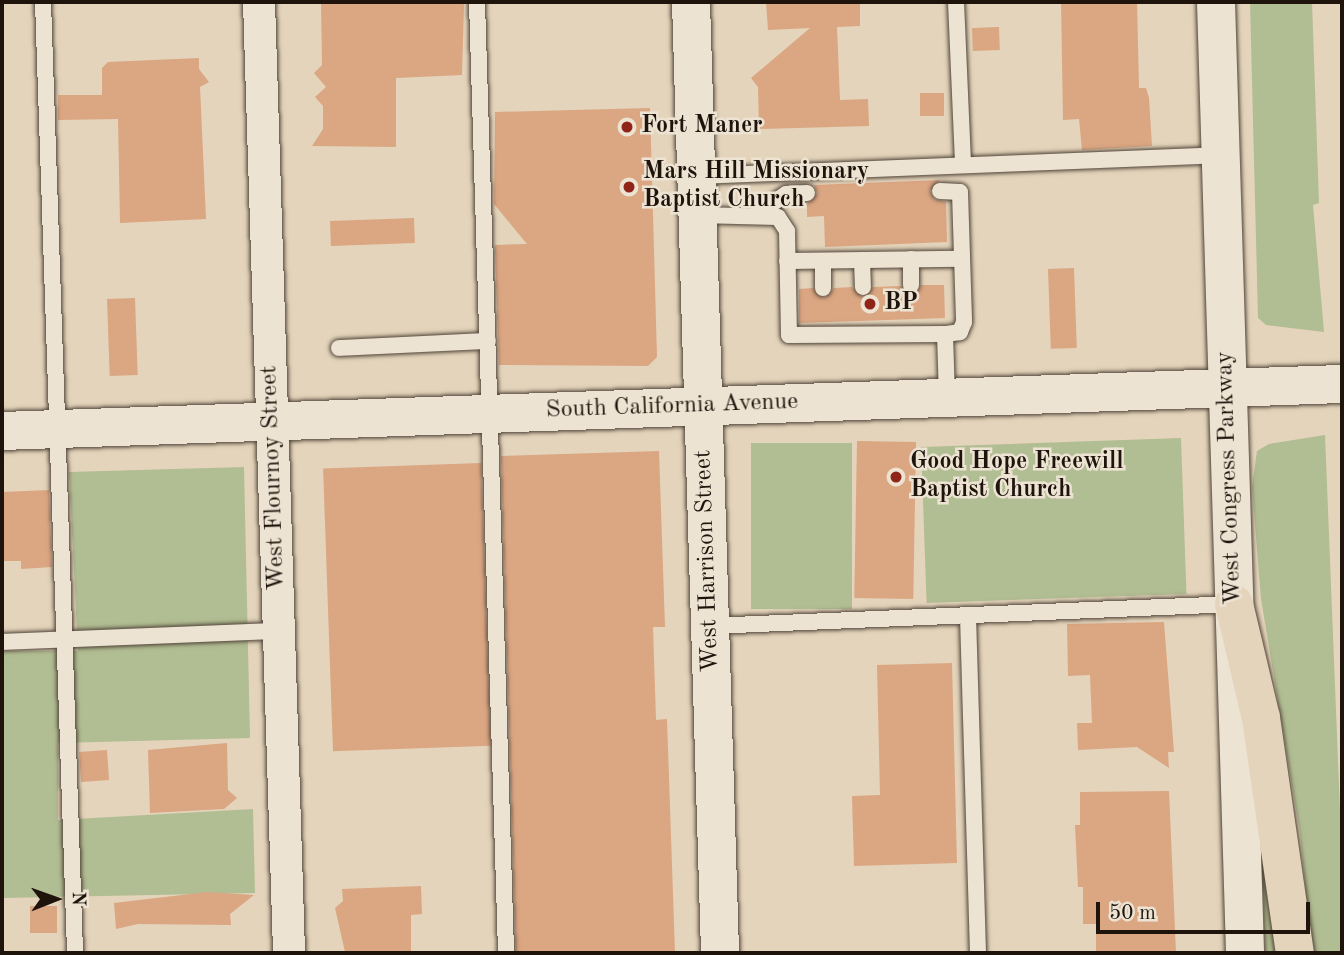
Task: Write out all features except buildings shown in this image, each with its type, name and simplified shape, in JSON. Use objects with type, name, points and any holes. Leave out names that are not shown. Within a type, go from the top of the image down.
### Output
[{"type":"highway","points":[[1234,604],[1261,718],[1295,953]]},
{"type":"street","name":"West Flournoy Street","points":[[258,2],[289,953]]},
{"type":"street","name":"West Harrison Street","points":[[691,2],[720,953]]},
{"type":"street","name":"West Congress Parkway","points":[[1216,2],[1245,953]]},
{"type":"street","name":"South California Avenue","points":[[2,431],[1333,384]]},
{"type":"lane","points":[[43,2],[75,953]]},
{"type":"lane","points":[[477,2],[506,953]]},
{"type":"lane","points":[[956,2],[963,165]]},
{"type":"lane","points":[[696,176],[1221,155]]},
{"type":"lane","points":[[698,215],[778,217],[787,231],[789,335],[825,329],[912,327],[945,334],[960,332],[964,322],[961,212],[960,192],[940,191]]},
{"type":"lane","points":[[755,215],[786,194],[807,193]]},
{"type":"lane","points":[[911,259],[911,285]]},
{"type":"lane","points":[[787,261],[961,259]]},
{"type":"lane","points":[[862,260],[863,287]]},
{"type":"lane","points":[[823,261],[823,288]]},
{"type":"lane","points":[[945,334],[947,397]]},
{"type":"lane","points":[[339,348],[488,341]]},
{"type":"lane","points":[[710,626],[1234,604]]},
{"type":"lane","points":[[968,616],[978,953]]},
{"type":"lane","points":[[2,642],[279,631]]},
{"type":"green space","points":[[1250,2],[1312,2],[1319,203],[1313,205],[1324,332],[1266,325],[1258,318]]},
{"type":"green space","points":[[1325,435],[1340,811],[1342,953],[1312,953],[1300,833],[1261,599],[1252,487],[1257,451],[1269,444]]},
{"type":"green space","points":[[1181,438],[1186,594],[927,603],[921,447]]},
{"type":"green space","points":[[751,443],[852,443],[852,609],[751,609]]},
{"type":"green space","points":[[244,467],[250,738],[58,743],[58,820],[253,809],[255,893],[2,898],[2,651],[78,651],[69,472]]},
{"type":"green space","points":[[1262,851],[1282,953],[1265,953]]},
{"type":"place","name":"Fort Maner","points":[[627,127]]},
{"type":"place","name":"Mars Hill Missionary Baptist Church","points":[[629,187]]},
{"type":"place","name":"BP","points":[[870,304]]},
{"type":"place","name":"Good Hope Freewill Baptist Church","points":[[896,477]]}]
